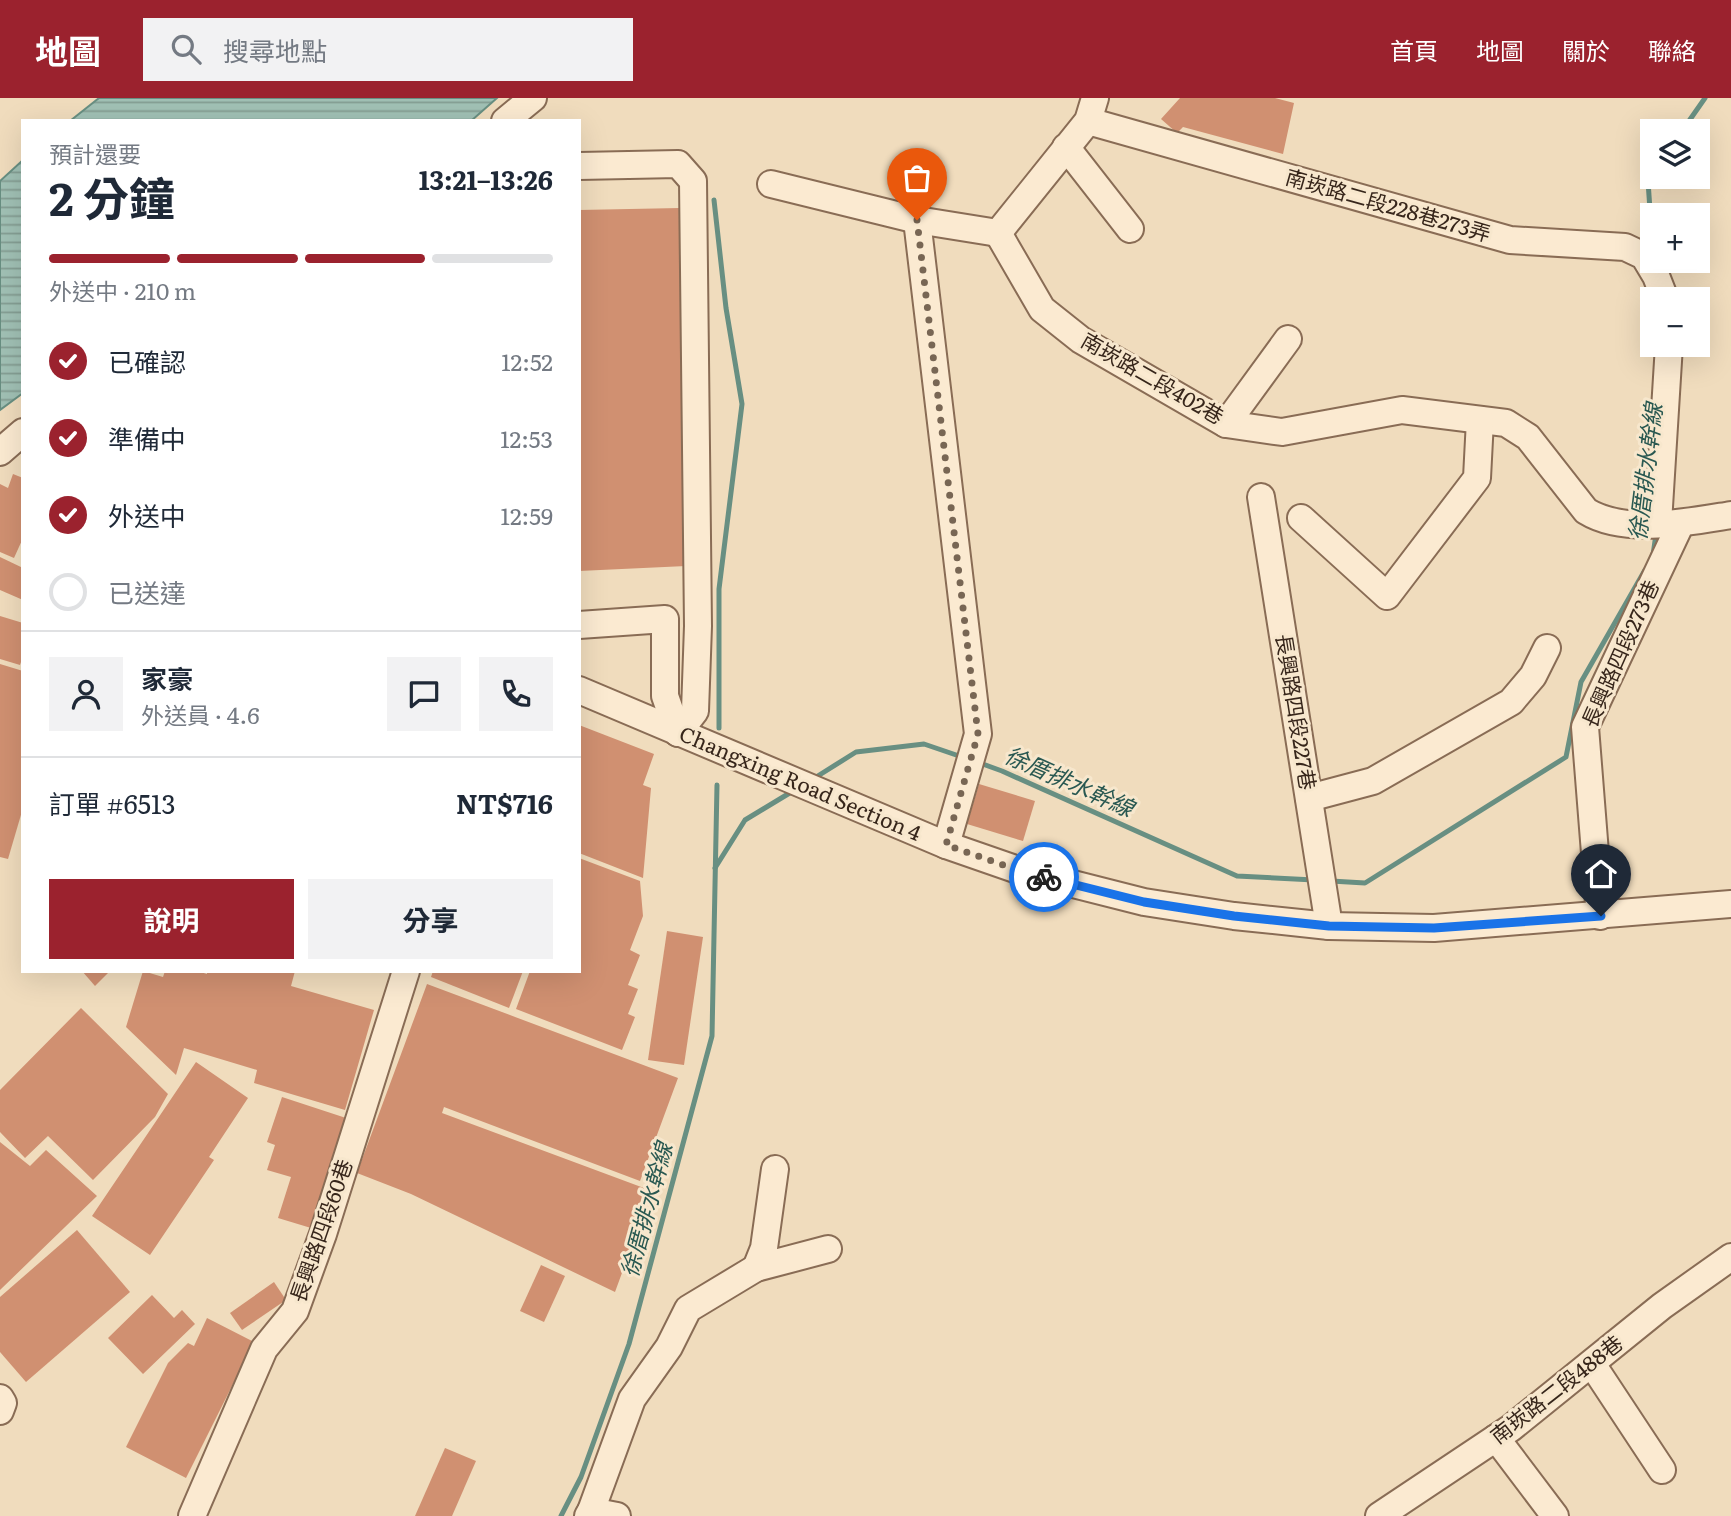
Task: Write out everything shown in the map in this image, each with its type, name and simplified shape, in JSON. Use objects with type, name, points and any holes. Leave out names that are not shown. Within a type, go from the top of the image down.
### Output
[{"type":"street","points":[[507,119],[533,98]]},
{"type":"street","points":[[771,184],[917,220],[998,233],[1092,110]]},
{"type":"street","name":"南崁路二段228巷273弄","points":[[1092,110],[1510,240],[1625,247],[1644,256],[1660,287]]},
{"type":"street","points":[[1066,147],[1130,229]]},
{"type":"street","points":[[581,166],[678,164],[693,181],[698,615],[695,711],[678,733]]},
{"type":"street","points":[[917,220],[978,734],[946,845]]},
{"type":"street","name":"南崁路二段402巷","points":[[998,233],[1042,309],[1081,340],[1226,424],[1282,432],[1402,410],[1506,423],[1528,437],[1586,511],[1597,518],[1622,524],[1670,523],[1731,515]]},
{"type":"street","points":[[1226,424],[1288,339]]},
{"type":"street","points":[[1669,357],[1670,523]]},
{"type":"street","points":[[1301,518],[1387,596],[1477,478],[1480,420]]},
{"type":"street","name":"長興路四段227巷","points":[[1261,497],[1329,926]]},
{"type":"street","name":"長興路四段273巷","points":[[1601,916],[1585,727],[1670,523]]},
{"type":"street","points":[[581,625],[664,620],[698,615]]},
{"type":"street","points":[[664,620],[665,696],[678,733]]},
{"type":"street","points":[[1309,798],[1373,782],[1511,702],[1533,676],[1547,648]]},
{"type":"street","name":"Changxing Road Section 4","points":[[581,691],[946,845],[1018,870],[1144,902],[1234,916],[1329,926],[1434,928],[1731,904]]},
{"type":"street","name":"長興路四段60巷","points":[[192,1516],[264,1349],[295,1311],[323,1234],[405,973]]},
{"type":"street","points":[[757,1268],[764,1248],[775,1169]]},
{"type":"street","points":[[617,1516],[590,1513],[632,1399],[669,1347],[688,1309],[757,1268],[828,1249]]},
{"type":"street","name":"南崁路二段488巷","points":[[1379,1516],[1496,1438],[1662,1306],[1731,1258]]},
{"type":"street","points":[[1592,1364],[1662,1470]]},
{"type":"street","points":[[0,1398],[3,1403],[0,1411]]},
{"type":"street","points":[[1496,1438],[1555,1516]]},
{"type":"shaded area","points":[[99,98],[497,98],[473,119],[73,119]]},
{"type":"shaded area","points":[[21,162],[21,394],[0,410],[0,181]]},
{"type":"building","points":[[1180,98],[1275,98],[1294,103],[1283,154],[1183,127],[1177,133],[1161,119]]},
{"type":"building","points":[[680,208],[686,566],[581,571],[581,210]]},
{"type":"building","points":[[13,474],[21,477],[21,542],[14,558],[0,552],[0,484],[8,488]]},
{"type":"building","points":[[0,557],[21,567],[21,599],[0,590]]},
{"type":"building","points":[[0,616],[21,622],[21,662],[20,665],[0,659]]},
{"type":"building","points":[[0,664],[21,670],[21,815],[8,859],[0,857]]},
{"type":"building","points":[[581,726],[654,754],[643,785],[651,788],[643,878],[581,854]]},
{"type":"building","points":[[979,784],[1035,801],[1023,841],[967,824]]},
{"type":"building","points":[[581,859],[640,881],[643,916],[630,950],[640,955],[628,985],[638,989],[628,1014],[635,1017],[622,1050],[516,1009],[529,973],[581,973]]},
{"type":"building","points":[[667,931],[703,937],[684,1065],[648,1060]]},
{"type":"building","points":[[84,973],[108,973],[95,986]]},
{"type":"building","points":[[142,973],[163,977],[164,973],[294,973],[291,986],[374,1010],[345,1110],[254,1083],[257,1070],[184,1048],[176,1075],[126,1027]]},
{"type":"building","points":[[432,973],[522,973],[509,1008],[431,977]]},
{"type":"building","points":[[427,984],[678,1078],[640,1181],[444,1107],[442,1113],[652,1191],[615,1292],[411,1194],[357,1173]]},
{"type":"building","points":[[81,1008],[168,1094],[155,1117],[93,1180],[48,1136],[25,1158],[0,1132],[0,1090]]},
{"type":"building","points":[[196,1062],[248,1098],[209,1157],[214,1160],[150,1255],[92,1216]]},
{"type":"building","points":[[282,1097],[346,1118],[311,1228],[278,1218],[291,1177],[267,1170],[275,1145],[267,1142]]},
{"type":"building","points":[[0,1142],[30,1166],[46,1150],[97,1196],[0,1290]]},
{"type":"building","points":[[77,1230],[130,1292],[26,1382],[0,1352],[0,1297]]},
{"type":"building","points":[[541,1265],[565,1276],[544,1322],[520,1311]]},
{"type":"building","points":[[274,1282],[286,1300],[242,1330],[230,1313]]},
{"type":"building","points":[[152,1295],[174,1318],[182,1310],[195,1324],[143,1374],[108,1338]]},
{"type":"building","points":[[207,1318],[254,1342],[186,1478],[126,1447],[168,1363],[188,1343],[194,1346]]},
{"type":"building","points":[[445,1448],[476,1461],[452,1516],[415,1516]]},
{"type":"waterway","name":"徐厝排水幹線","points":[[1690,119],[1705,98]]},
{"type":"waterway","name":"徐厝排水幹線","points":[[1649,189],[1650,203]]},
{"type":"waterway","points":[[714,200],[726,308],[742,404],[719,589],[719,728]]},
{"type":"waterway","name":"徐厝排水幹線","points":[[1653,555],[1656,534]]},
{"type":"waterway","name":"徐厝排水幹線","points":[[1331,881],[1365,883],[1566,757],[1581,682],[1645,570]]},
{"type":"waterway","name":"徐厝排水幹線","points":[[813,779],[856,752],[924,744],[965,758]]},
{"type":"waterway","name":"徐厝排水幹線","points":[[977,762],[1237,876],[1314,880]]},
{"type":"waterway","name":"徐厝排水幹線","points":[[561,1516],[581,1477],[629,1344],[712,1036],[717,785]]},
{"type":"waterway","name":"徐厝排水幹線","points":[[715,868],[745,820],[793,791]]},
{"type":"way so far","points":[[917,220],[978,734],[946,845],[1044,877]]},
{"type":"route","points":[[1044,877],[1144,902],[1234,916],[1329,926],[1434,928],[1601,916]]}]
